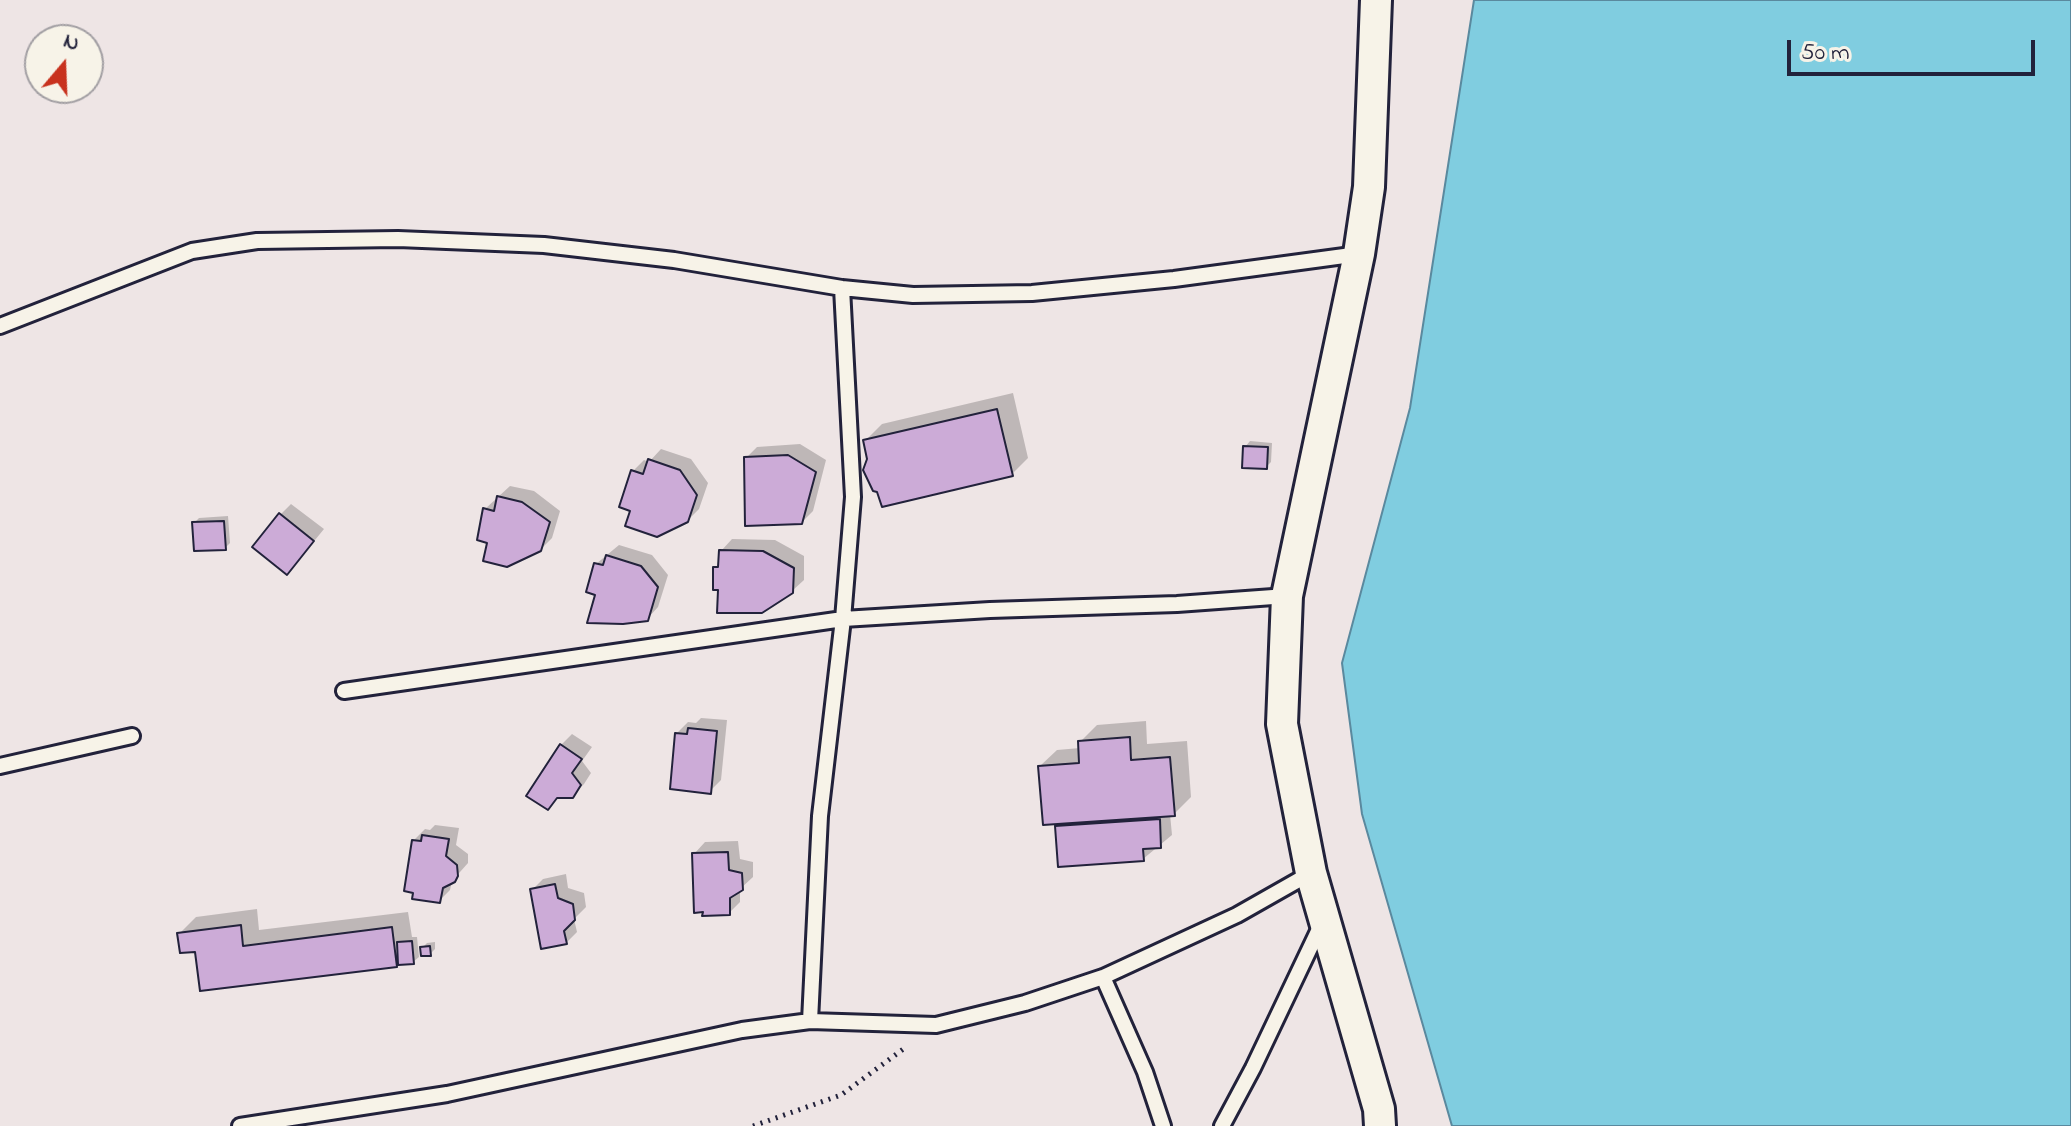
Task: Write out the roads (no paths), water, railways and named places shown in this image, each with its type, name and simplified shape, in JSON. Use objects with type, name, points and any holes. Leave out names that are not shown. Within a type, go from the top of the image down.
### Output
[{"type":"street","points":[[1376,0],[1369,187],[1359,254],[1287,596],[1282,724],[1311,873],[1379,1109],[1380,1126]]},
{"type":"lane","points":[[0,326],[192,251],[257,241],[398,239],[544,245],[674,260],[842,288],[913,295],[1032,293],[1174,279],[1359,254]]},
{"type":"lane","points":[[810,1021],[820,816],[843,619],[853,497],[842,288]]},
{"type":"lane","points":[[344,691],[843,619],[1287,596]]},
{"type":"lane","points":[[0,766],[132,736]]},
{"type":"lane","points":[[240,1126],[447,1094],[742,1030],[810,1021],[936,1025],[1025,1003],[1103,977],[1237,915],[1311,873]]},
{"type":"lane","points":[[1222,1126],[1325,917]]},
{"type":"lane","points":[[1103,977],[1145,1072],[1163,1126]]},
{"type":"water","points":[[1474,0],[2071,0],[2071,1126],[1452,1126],[1362,814],[1342,663],[1410,408]]}]
